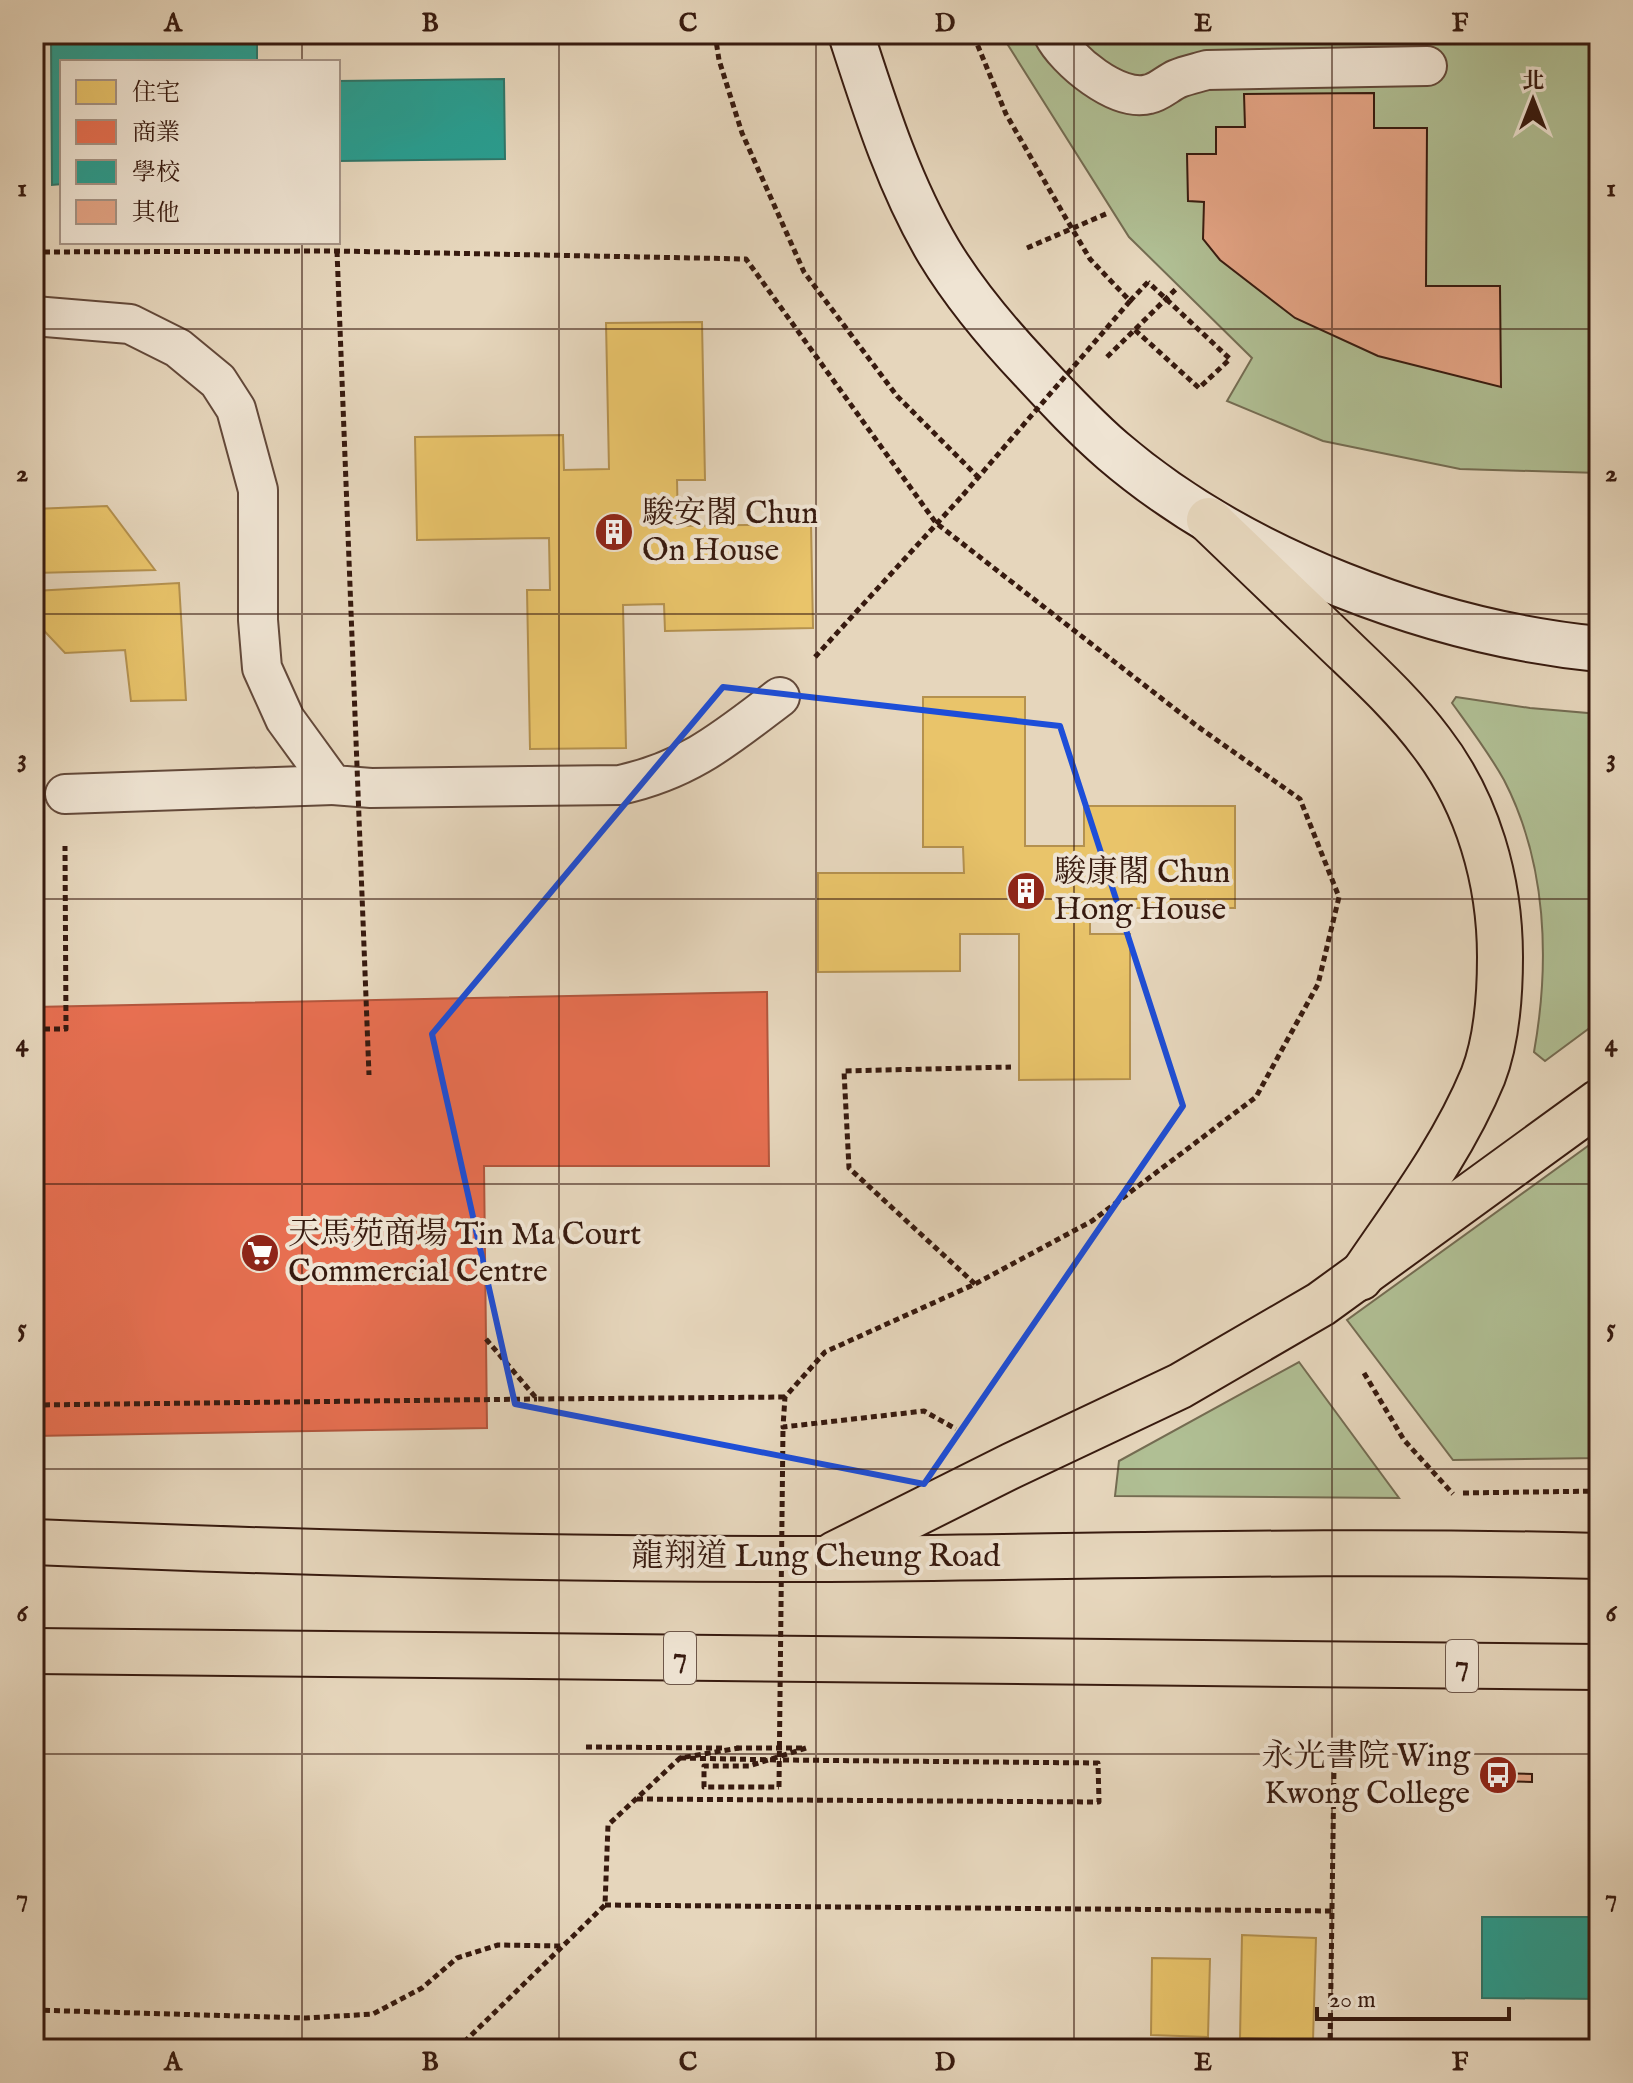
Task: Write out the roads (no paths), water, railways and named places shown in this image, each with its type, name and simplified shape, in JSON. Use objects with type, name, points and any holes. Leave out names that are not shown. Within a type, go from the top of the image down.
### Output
[{"type":"highway","points":[[1209,520],[1396,700],[1433,743],[1459,787],[1480,833],[1493,882],[1500,933],[1500,987],[1484,1073],[1443,1154],[1360,1278]]},
{"type":"highway","points":[[826,1559],[1180,1386],[1308,1312],[1360,1278],[1599,1102]]},
{"type":"highway","name":"龍翔道 Lung Cheung Road","points":[[34,1542],[586,1558],[826,1559],[1330,1552],[1599,1556]]},
{"type":"highway","name":"7","points":[[34,1651],[1599,1667]]},
{"type":"main road","points":[[851,34],[888,146],[939,252],[990,325],[1066,407],[1114,452],[1209,520],[1343,585],[1415,611],[1496,633],[1599,649]]},
{"type":"lane","points":[[1053,34],[1060,48],[1091,77],[1128,92],[1147,95],[1177,79],[1207,70],[1427,66]]},
{"type":"lane","points":[[34,316],[130,324],[178,348],[218,381],[236,409],[258,490],[258,620],[262,668],[285,719],[333,785]]},
{"type":"lane","points":[[65,794],[333,785],[371,788],[620,785],[644,780],[713,749],[780,697]]},
{"type":"place","name":"駿安閣 Chun On House","points":[[614,532]]},
{"type":"place","name":"駿康閣 Chun Hong House","points":[[1026,891]]},
{"type":"place","name":"天馬苑商場 Tin Ma Court Commercial Centre","points":[[260,1253]]},
{"type":"place","name":"永光書院 Wing Kwong College","points":[[1498,1775]]}]
